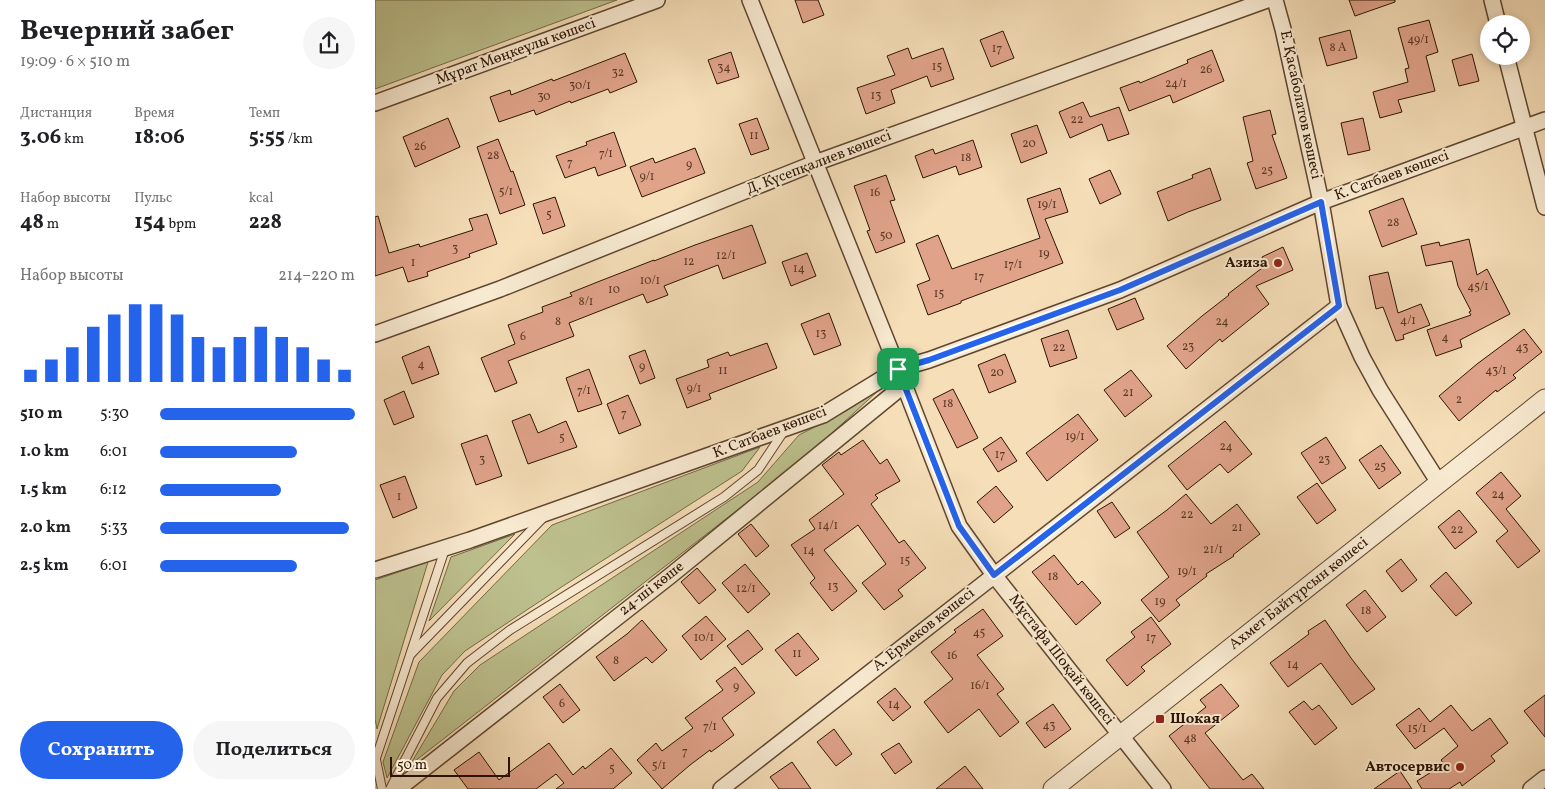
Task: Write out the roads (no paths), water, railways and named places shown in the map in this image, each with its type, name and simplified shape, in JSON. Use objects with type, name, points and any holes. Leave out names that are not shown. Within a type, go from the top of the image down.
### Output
[{"type":"street","name":"Мұрат Мөңкеұлы көшесі","points":[[375,103],[657,0]]},
{"type":"street","name":"Мұстафа Шоқай көшесі","points":[[750,0],[959,526],[994,575],[1163,789]]},
{"type":"street","name":"Д. Күсепқалиев көшесі","points":[[375,334],[500,289],[815,163],[1267,0]]},
{"type":"street","name":"Е. Қасаболатов көшесі","points":[[1275,0],[1321,202],[1339,306],[1380,390],[1439,483]]},
{"type":"street","points":[[1492,0],[1496,15]]},
{"type":"street","points":[[1508,65],[1545,207]]},
{"type":"street","name":"К. Сатбаев көшесі","points":[[375,570],[547,513],[823,415],[898,369],[929,360],[1120,290],[1321,202],[1545,120]]},
{"type":"street","name":"А. Ермеков көшесі","points":[[721,789],[1339,306]]},
{"type":"street","name":"24-ші көше","points":[[397,789],[670,576],[904,386]]},
{"type":"street","name":"Ахмет Байтұрсын көшесі","points":[[1053,789],[1545,399]]},
{"type":"street","points":[[1531,789],[1545,778]]},
{"type":"lane","points":[[389,789],[437,698],[467,662],[510,630],[724,497],[758,470],[785,428]]},
{"type":"lane","points":[[409,656],[547,513]]},
{"type":"lane","points":[[382,789],[375,757],[445,548]]},
{"type":"place","name":"Азиза","points":[[1278,263]]},
{"type":"place","name":"Шокая","points":[[1160,719]]},
{"type":"place","name":"Автосервис","points":[[1460,767]]}]
